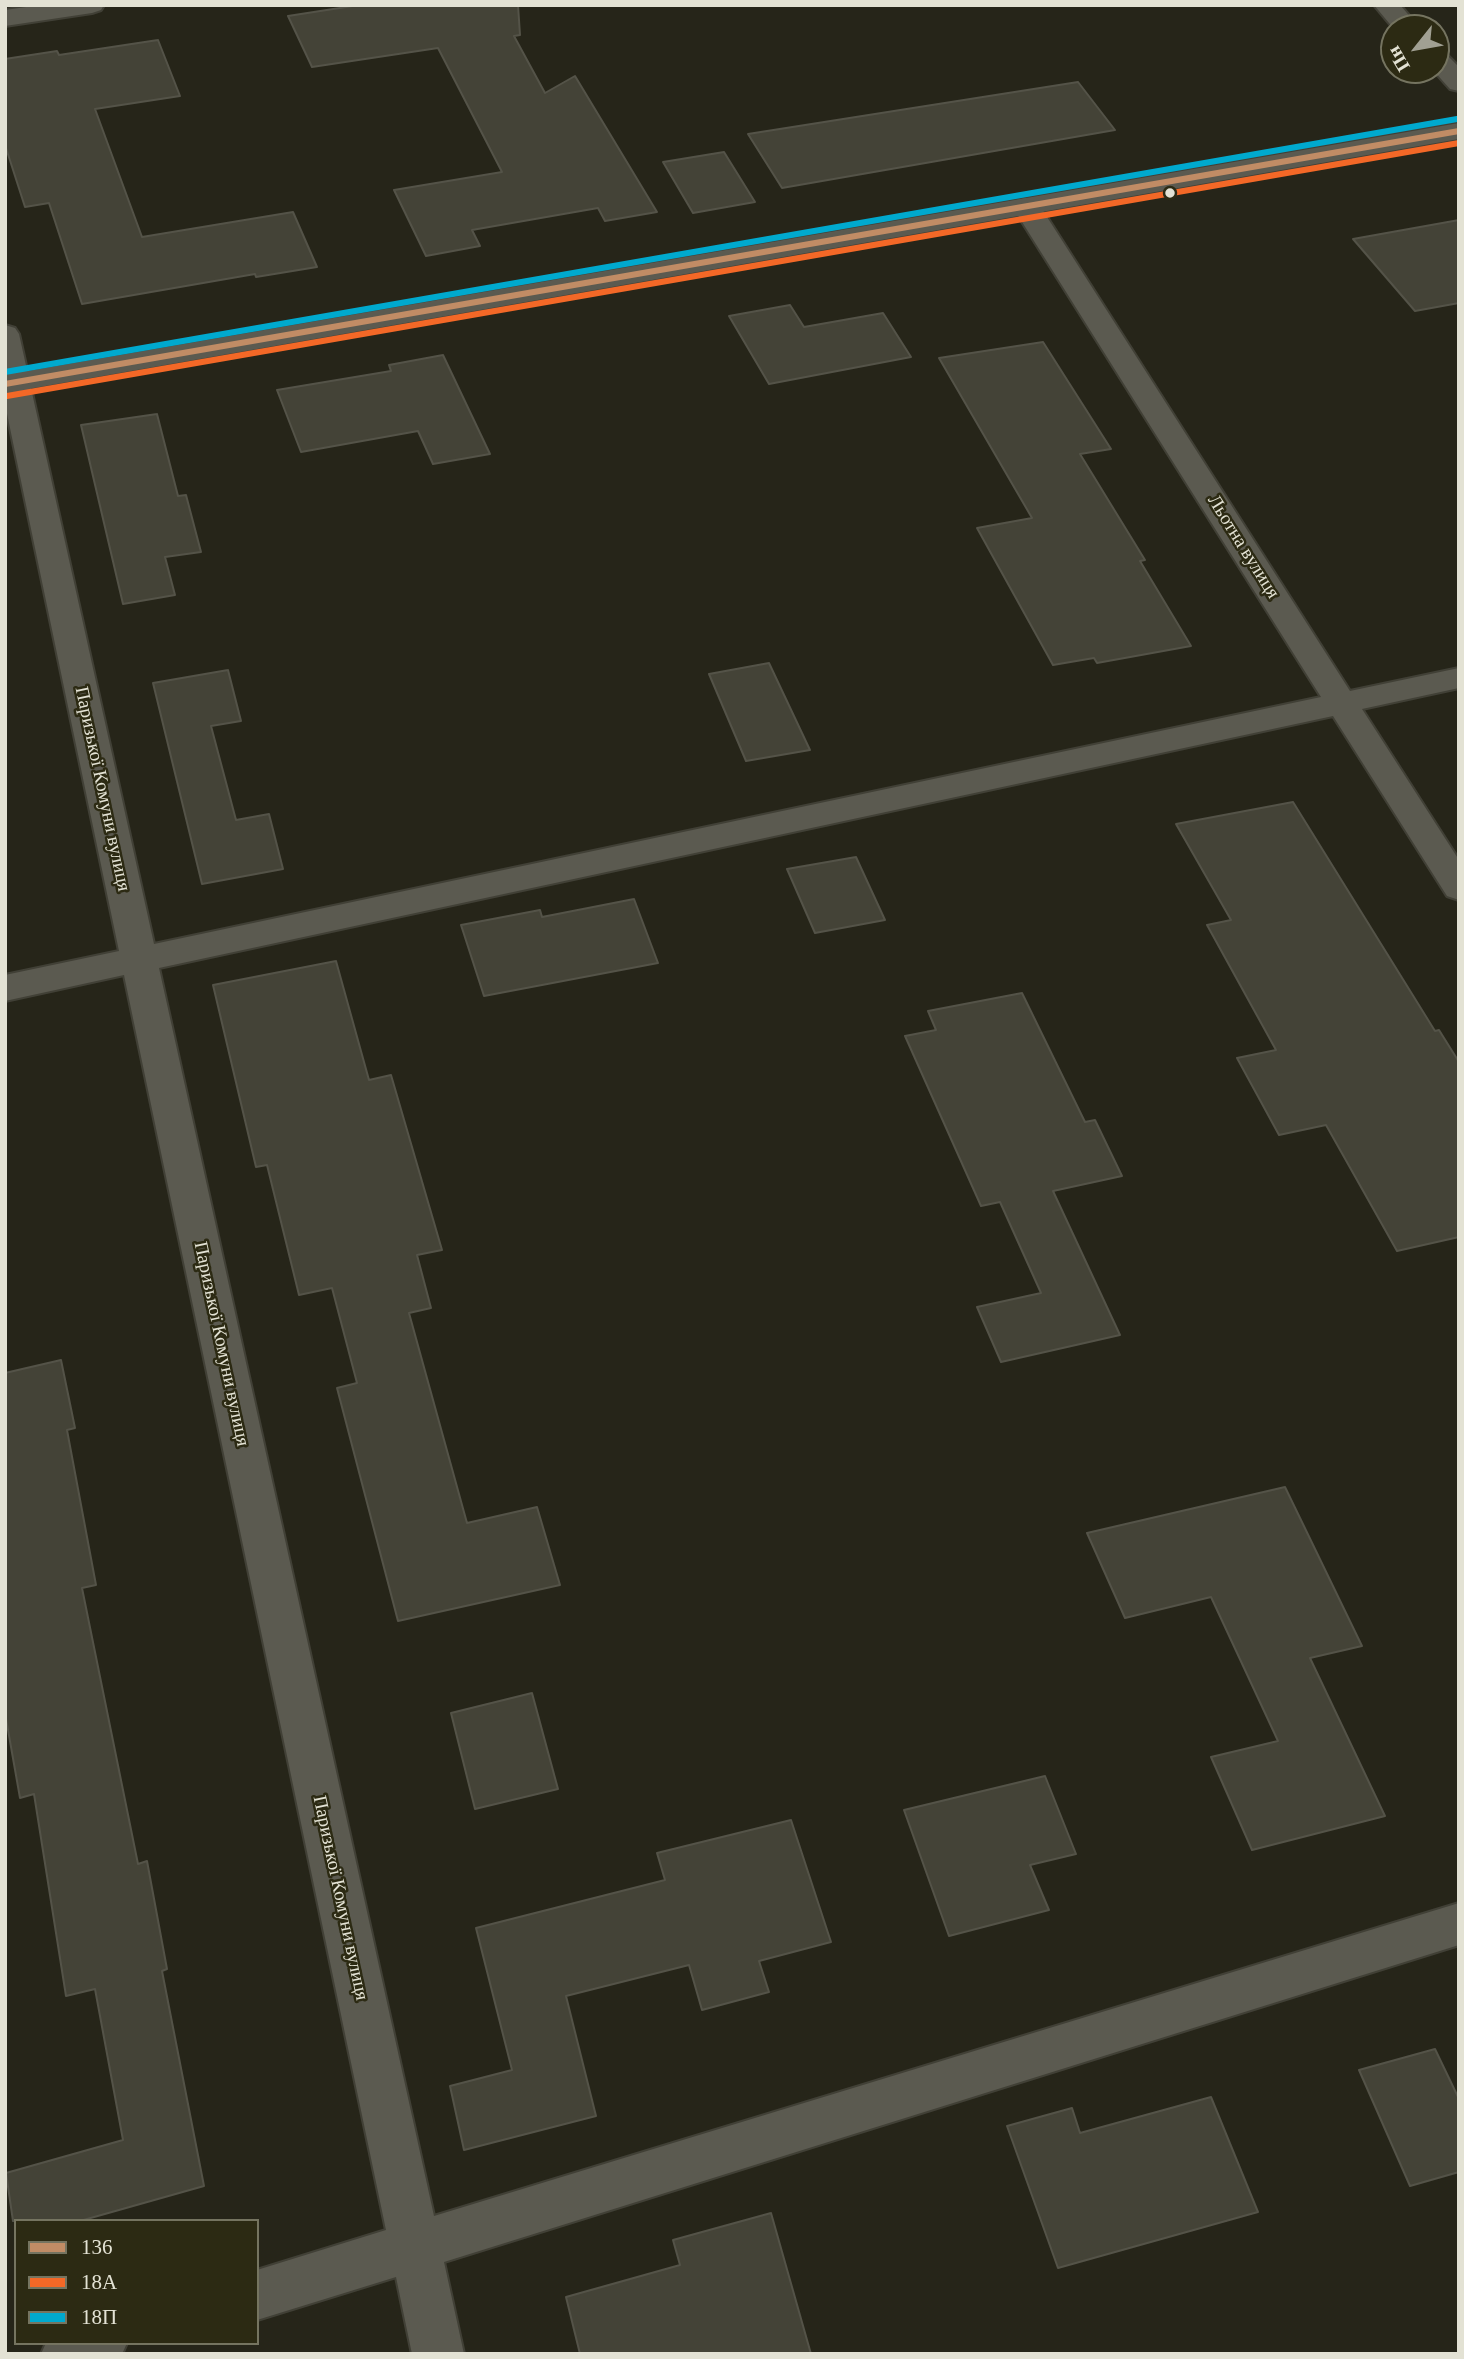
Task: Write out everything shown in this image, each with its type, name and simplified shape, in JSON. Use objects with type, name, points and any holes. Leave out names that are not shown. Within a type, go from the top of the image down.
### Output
[{"type":"street","points":[[5,18],[92,5]]},
{"type":"street","points":[[10,383],[1459,131]]},
{"type":"street","name":"Льотна вулиця","points":[[1026,206],[1459,888]]},
{"type":"street","name":"Паризької Комуни вулиця","points":[[5,334],[10,383],[139,960],[438,2354]]},
{"type":"street","points":[[5,988],[1459,678]]},
{"type":"street","points":[[259,2294],[1459,1924]]},
{"type":"street","points":[[67,2354],[95,2345]]},
{"type":"building","points":[[359,5],[518,5],[520,35],[514,36],[545,93],[575,76],[657,212],[605,221],[598,208],[472,230],[480,246],[426,256],[394,190],[502,172],[438,48],[312,67],[288,16]]},
{"type":"building","points":[[158,40],[180,96],[95,109],[142,237],[293,212],[317,267],[256,277],[255,274],[82,304],[49,203],[25,207],[5,145],[5,59],[57,51],[59,55]]},
{"type":"building","points":[[1078,82],[1115,130],[782,188],[748,134]]},
{"type":"building","points":[[724,152],[755,202],[693,213],[663,162]]},
{"type":"building","points":[[1459,220],[1459,303],[1415,311],[1353,239]]},
{"type":"building","points":[[790,305],[804,327],[883,313],[911,357],[769,384],[729,316]]},
{"type":"building","points":[[1043,342],[1111,449],[1080,454],[1145,560],[1140,561],[1191,646],[1097,663],[1094,658],[1053,665],[977,528],[1032,518],[939,358]]},
{"type":"building","points":[[443,355],[490,454],[433,464],[418,431],[301,452],[277,390],[391,371],[389,365]]},
{"type":"building","points":[[157,414],[178,496],[186,495],[201,552],[165,557],[175,595],[123,604],[81,425]]},
{"type":"building","points":[[769,663],[810,750],[746,761],[709,674]]},
{"type":"building","points":[[228,670],[241,721],[211,726],[236,820],[269,814],[283,869],[202,884],[153,683]]},
{"type":"building","points":[[1293,802],[1435,1031],[1439,1030],[1459,1062],[1459,1237],[1397,1251],[1326,1125],[1279,1135],[1237,1058],[1276,1050],[1207,925],[1231,920],[1176,824]]},
{"type":"building","points":[[856,857],[885,920],[815,933],[787,869]]},
{"type":"building","points":[[634,899],[658,963],[484,996],[461,925],[540,910],[542,917]]},
{"type":"building","points":[[336,961],[369,1080],[391,1075],[442,1250],[417,1255],[431,1308],[409,1313],[467,1523],[537,1507],[560,1585],[398,1621],[337,1388],[357,1383],[332,1288],[299,1295],[267,1165],[256,1167],[213,985]]},
{"type":"building","points":[[1022,993],[1085,1122],[1095,1120],[1122,1176],[1053,1191],[1120,1335],[1001,1362],[977,1307],[1041,1293],[1000,1202],[981,1206],[905,1036],[936,1030],[928,1011]]},
{"type":"building","points":[[61,1360],[75,1428],[67,1430],[96,1585],[82,1588],[138,1864],[147,1861],[167,1969],[162,1971],[204,2186],[87,2219],[13,2221],[6,2173],[123,2140],[95,1989],[66,1996],[34,1794],[20,1798],[5,1713],[5,1373]]},
{"type":"building","points":[[1285,1487],[1362,1646],[1310,1658],[1385,1816],[1252,1850],[1211,1757],[1278,1741],[1211,1597],[1125,1618],[1087,1533]]},
{"type":"building","points":[[532,1693],[558,1789],[475,1809],[451,1713]]},
{"type":"building","points":[[1045,1776],[1076,1854],[1030,1865],[1049,1910],[949,1936],[904,1810]]},
{"type":"building","points":[[791,1820],[831,1942],[759,1961],[769,1992],[702,2010],[689,1965],[566,1996],[596,2116],[464,2150],[450,2086],[512,2070],[476,1928],[665,1880],[657,1853]]},
{"type":"building","points":[[1435,2049],[1459,2099],[1459,2172],[1410,2186],[1359,2070]]},
{"type":"building","points":[[1211,2097],[1258,2212],[1058,2268],[1007,2126],[1072,2108],[1080,2133]]},
{"type":"building","points":[[771,2213],[811,2354],[580,2354],[566,2297],[680,2265],[673,2240]]},
{"type":"transit line","name":"18П","points":[[5,372],[1457,119]]},
{"type":"transit line","name":"136","points":[[5,384],[1459,131]]},
{"type":"transit line","name":"18А","points":[[7,396],[1459,143]]}]
